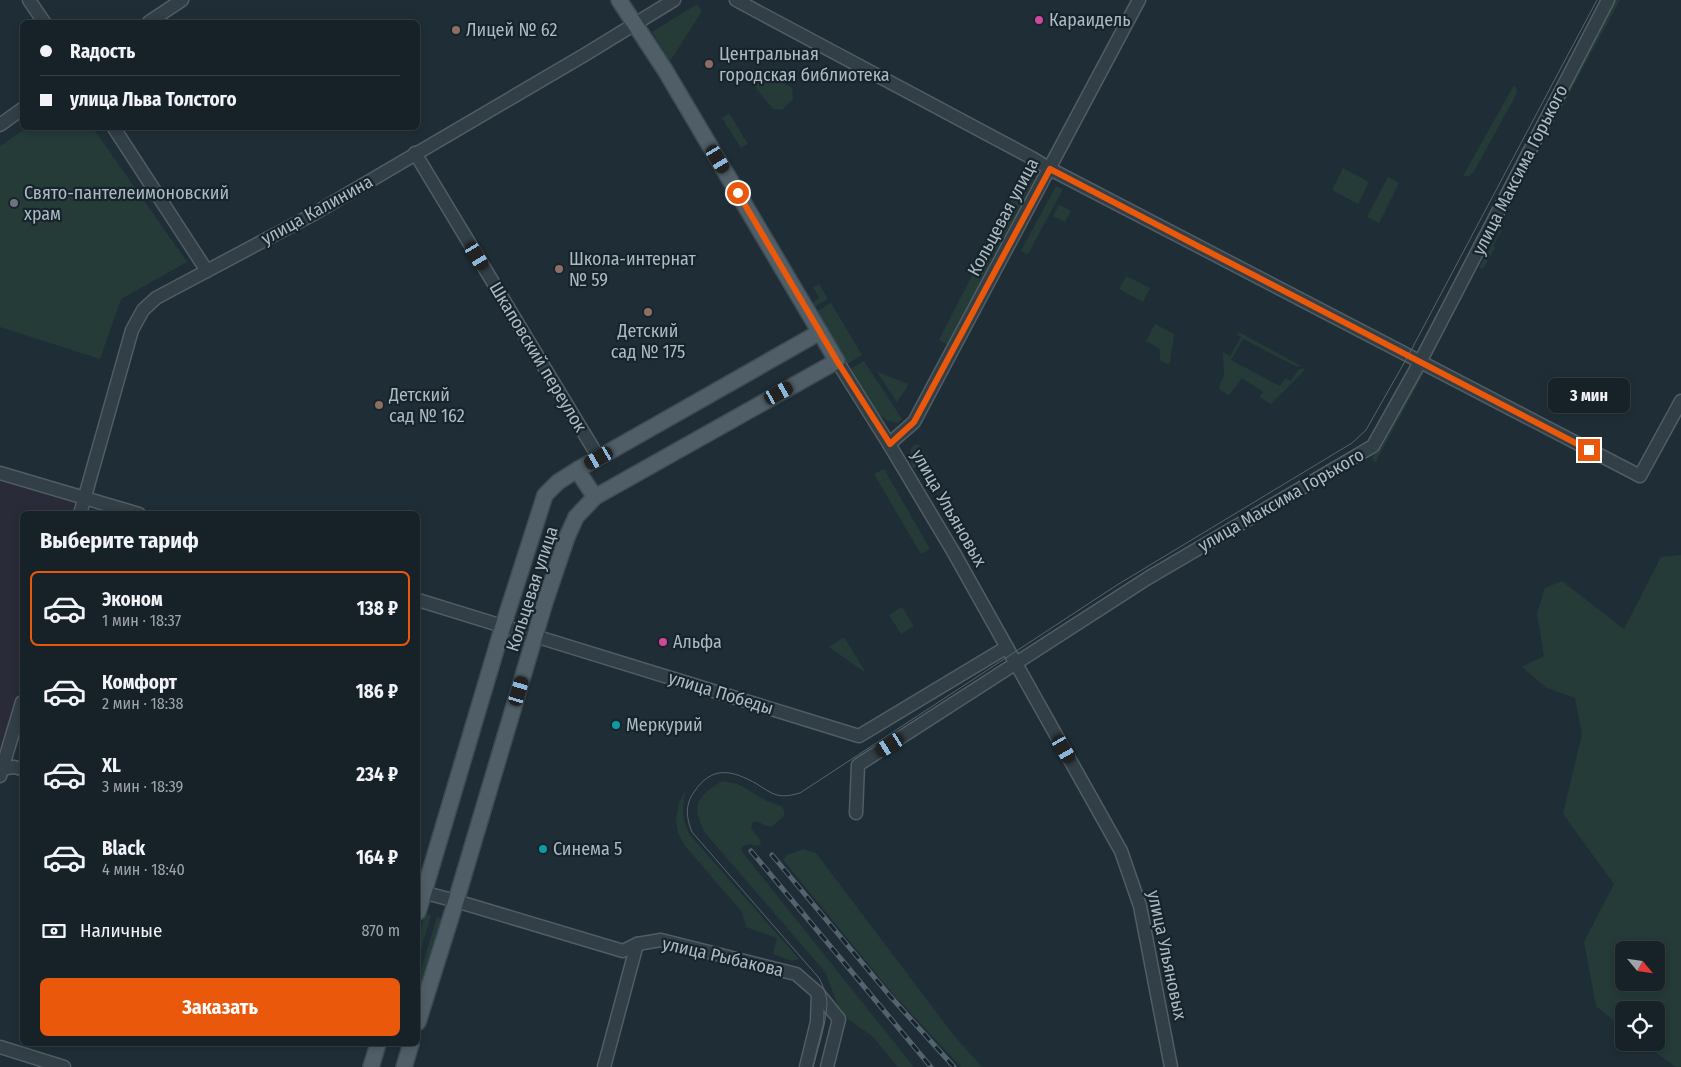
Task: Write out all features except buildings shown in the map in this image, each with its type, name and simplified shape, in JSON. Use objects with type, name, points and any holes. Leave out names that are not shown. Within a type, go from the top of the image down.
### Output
[{"type":"main road","name":"улица Ульяновых","points":[[619,0],[665,70],[837,361]]},
{"type":"main road","name":"Кольцевая улица","points":[[420,892],[545,495],[558,482],[577,470],[820,332]]},
{"type":"main road","name":"Кольцевая улица","points":[[420,1016],[545,602],[567,537],[576,517],[595,496],[837,361]]},
{"type":"main road","points":[[577,470],[595,496]]},
{"type":"main road","points":[[371,1067],[377,1046]]},
{"type":"main road","points":[[404,1067],[410,1046]]},
{"type":"street","points":[[28,0],[43,20]]},
{"type":"street","points":[[152,20],[182,0]]},
{"type":"street","name":"улица Калинина","points":[[81,511],[132,330],[143,310],[156,298],[310,216],[674,0]]},
{"type":"street","points":[[736,0],[1050,169],[1640,476],[1681,401]]},
{"type":"street","name":"Кольцевая улица","points":[[890,444],[914,422],[1139,0]]},
{"type":"street","name":"улица Максима Горького","points":[[856,813],[858,765],[1148,578],[1373,446],[1420,362],[1608,0]]},
{"type":"street","points":[[0,125],[20,111]]},
{"type":"street","points":[[115,130],[207,271]]},
{"type":"street","name":"Шкаповский переулок","points":[[415,153],[599,458]]},
{"type":"street","name":"улица Ульяновых","points":[[837,361],[890,444],[954,553],[1122,851],[1140,906],[1171,1067]]},
{"type":"street","points":[[0,473],[129,511]]},
{"type":"street","name":"улица Победы","points":[[420,601],[860,736],[1007,648]]},
{"type":"street","points":[[1,772],[20,709]]},
{"type":"street","points":[[1,772],[14,767],[20,769]]},
{"type":"street","name":"улица Рыбакова","points":[[420,892],[622,951],[638,944],[661,940],[796,974],[818,993],[839,1019],[827,1067]]},
{"type":"street","points":[[604,1067],[638,944]]},
{"type":"street","points":[[806,1067],[817,1022],[818,993]]},
{"type":"street","points":[[0,1047],[64,1067]]},
{"type":"shaded area","points":[[0,479],[78,502],[75,511],[20,511],[20,687],[0,753]]},
{"type":"green space","points":[[1614,0],[1620,0],[1553,123],[1551,122]]},
{"type":"green space","points":[[697,4],[702,11],[670,61],[652,32]]},
{"type":"green space","points":[[764,72],[792,88],[793,99],[782,110],[773,109],[755,87]]},
{"type":"green space","points":[[1514,85],[1517,90],[1516,95],[1473,173],[1469,176],[1463,176]]},
{"type":"green space","points":[[729,113],[748,144],[741,148],[722,118]]},
{"type":"green space","points":[[23,130],[94,130],[187,262],[121,299],[100,359],[0,327],[0,146]]},
{"type":"green space","points":[[1343,168],[1369,182],[1358,204],[1332,190]]},
{"type":"green space","points":[[1025,175],[1034,180],[994,255],[983,254]]},
{"type":"green space","points":[[1388,177],[1399,183],[1379,223],[1367,217]]},
{"type":"green space","points":[[1056,186],[1063,189],[1028,254],[1021,251]]},
{"type":"green space","points":[[1059,205],[1071,211],[1065,222],[1053,216]]},
{"type":"green space","points":[[1501,229],[1493,246],[1495,248],[1483,269],[1479,267]]},
{"type":"green space","points":[[982,256],[993,258],[948,345],[939,340]]},
{"type":"green space","points":[[1126,276],[1150,288],[1143,302],[1119,289]]},
{"type":"green space","points":[[819,284],[828,299],[814,307],[814,301],[819,298],[813,287]]},
{"type":"green space","points":[[831,303],[862,355],[847,364],[816,312]]},
{"type":"green space","points":[[1155,324],[1174,334],[1170,363],[1167,364],[1160,360],[1160,349],[1146,341]]},
{"type":"green space","points":[[1239,332],[1301,366],[1297,367],[1243,339],[1231,360],[1280,386],[1285,378],[1291,381],[1298,370],[1304,368],[1304,371],[1271,404],[1260,397],[1263,392],[1242,378],[1229,395],[1220,390],[1219,386],[1224,376],[1223,352],[1230,356],[1241,337],[1237,335]]},
{"type":"green space","points":[[864,361],[902,419],[897,423],[886,420],[880,415],[850,369]]},
{"type":"green space","points":[[1420,368],[1425,371],[1375,463],[1372,458]]},
{"type":"green space","points":[[877,372],[909,384],[897,402]]},
{"type":"green space","points":[[916,444],[919,445],[928,458],[913,469],[910,453],[912,447]]},
{"type":"green space","points":[[884,469],[930,549],[921,554],[874,474]]},
{"type":"green space","points":[[1681,555],[1681,1067],[1676,1067],[1653,1051],[1665,1051],[1665,1001],[1615,1001],[1615,1022],[1596,1006],[1584,942],[1614,884],[1563,814],[1582,734],[1575,698],[1547,688],[1522,667],[1544,656],[1537,613],[1545,588],[1562,581],[1624,629],[1661,557]]},
{"type":"green space","points":[[902,607],[914,626],[901,634],[889,615]]},
{"type":"green space","points":[[844,637],[866,673],[829,647]]},
{"type":"green space","points":[[722,781],[738,784],[767,801],[781,806],[784,810],[784,816],[771,827],[757,821],[752,823],[751,828],[761,844],[757,846],[751,844],[743,846],[741,849],[743,853],[914,1067],[898,1067],[872,1036],[849,1020],[838,1006],[826,973],[706,834],[698,817],[698,803],[706,792]]},
{"type":"green space","points":[[686,789],[683,812],[690,835],[799,959],[792,961],[773,954],[777,938],[746,927],[742,912],[685,846],[678,833],[676,820],[679,803]]},
{"type":"green space","points":[[803,849],[816,853],[955,1037],[982,1067],[961,1067],[893,994],[783,860],[787,855]]},
{"type":"green space","points":[[425,914],[431,916],[420,952],[420,931]]},
{"type":"green space","points":[[437,917],[443,919],[420,995],[420,973]]},
{"type":"tram line","points":[[813,1067],[827,1004],[822,984],[819,978],[692,832],[687,811],[694,792],[708,777],[715,774],[731,773],[748,779],[777,795],[786,796],[800,793],[1117,585],[1352,443],[1366,430],[1408,356],[1597,0]]},
{"type":"railway","points":[[751,851],[931,1067]]},
{"type":"railway","points":[[772,855],[890,996],[954,1067]]},
{"type":"place","name":"Караидель","points":[[1039,20]]},
{"type":"place","name":"Лицей № 62","points":[[456,30]]},
{"type":"place","name":"Центральная городская библиотека","points":[[709,64]]},
{"type":"place","name":"Свято-пантелеимоновский храм","points":[[14,203]]},
{"type":"place","name":"Школа-интернат № 59","points":[[559,269]]},
{"type":"place","name":"Детский сад № 175","points":[[648,312]]},
{"type":"place","name":"Детский сад № 162","points":[[379,405]]},
{"type":"place","name":"Альфа","points":[[663,642]]},
{"type":"place","name":"Меркурий","points":[[616,725]]},
{"type":"place","name":"Синема 5","points":[[543,849]]},
{"type":"route","points":[[738,193],[837,361],[890,444],[914,422],[1050,169],[1589,450]]}]
